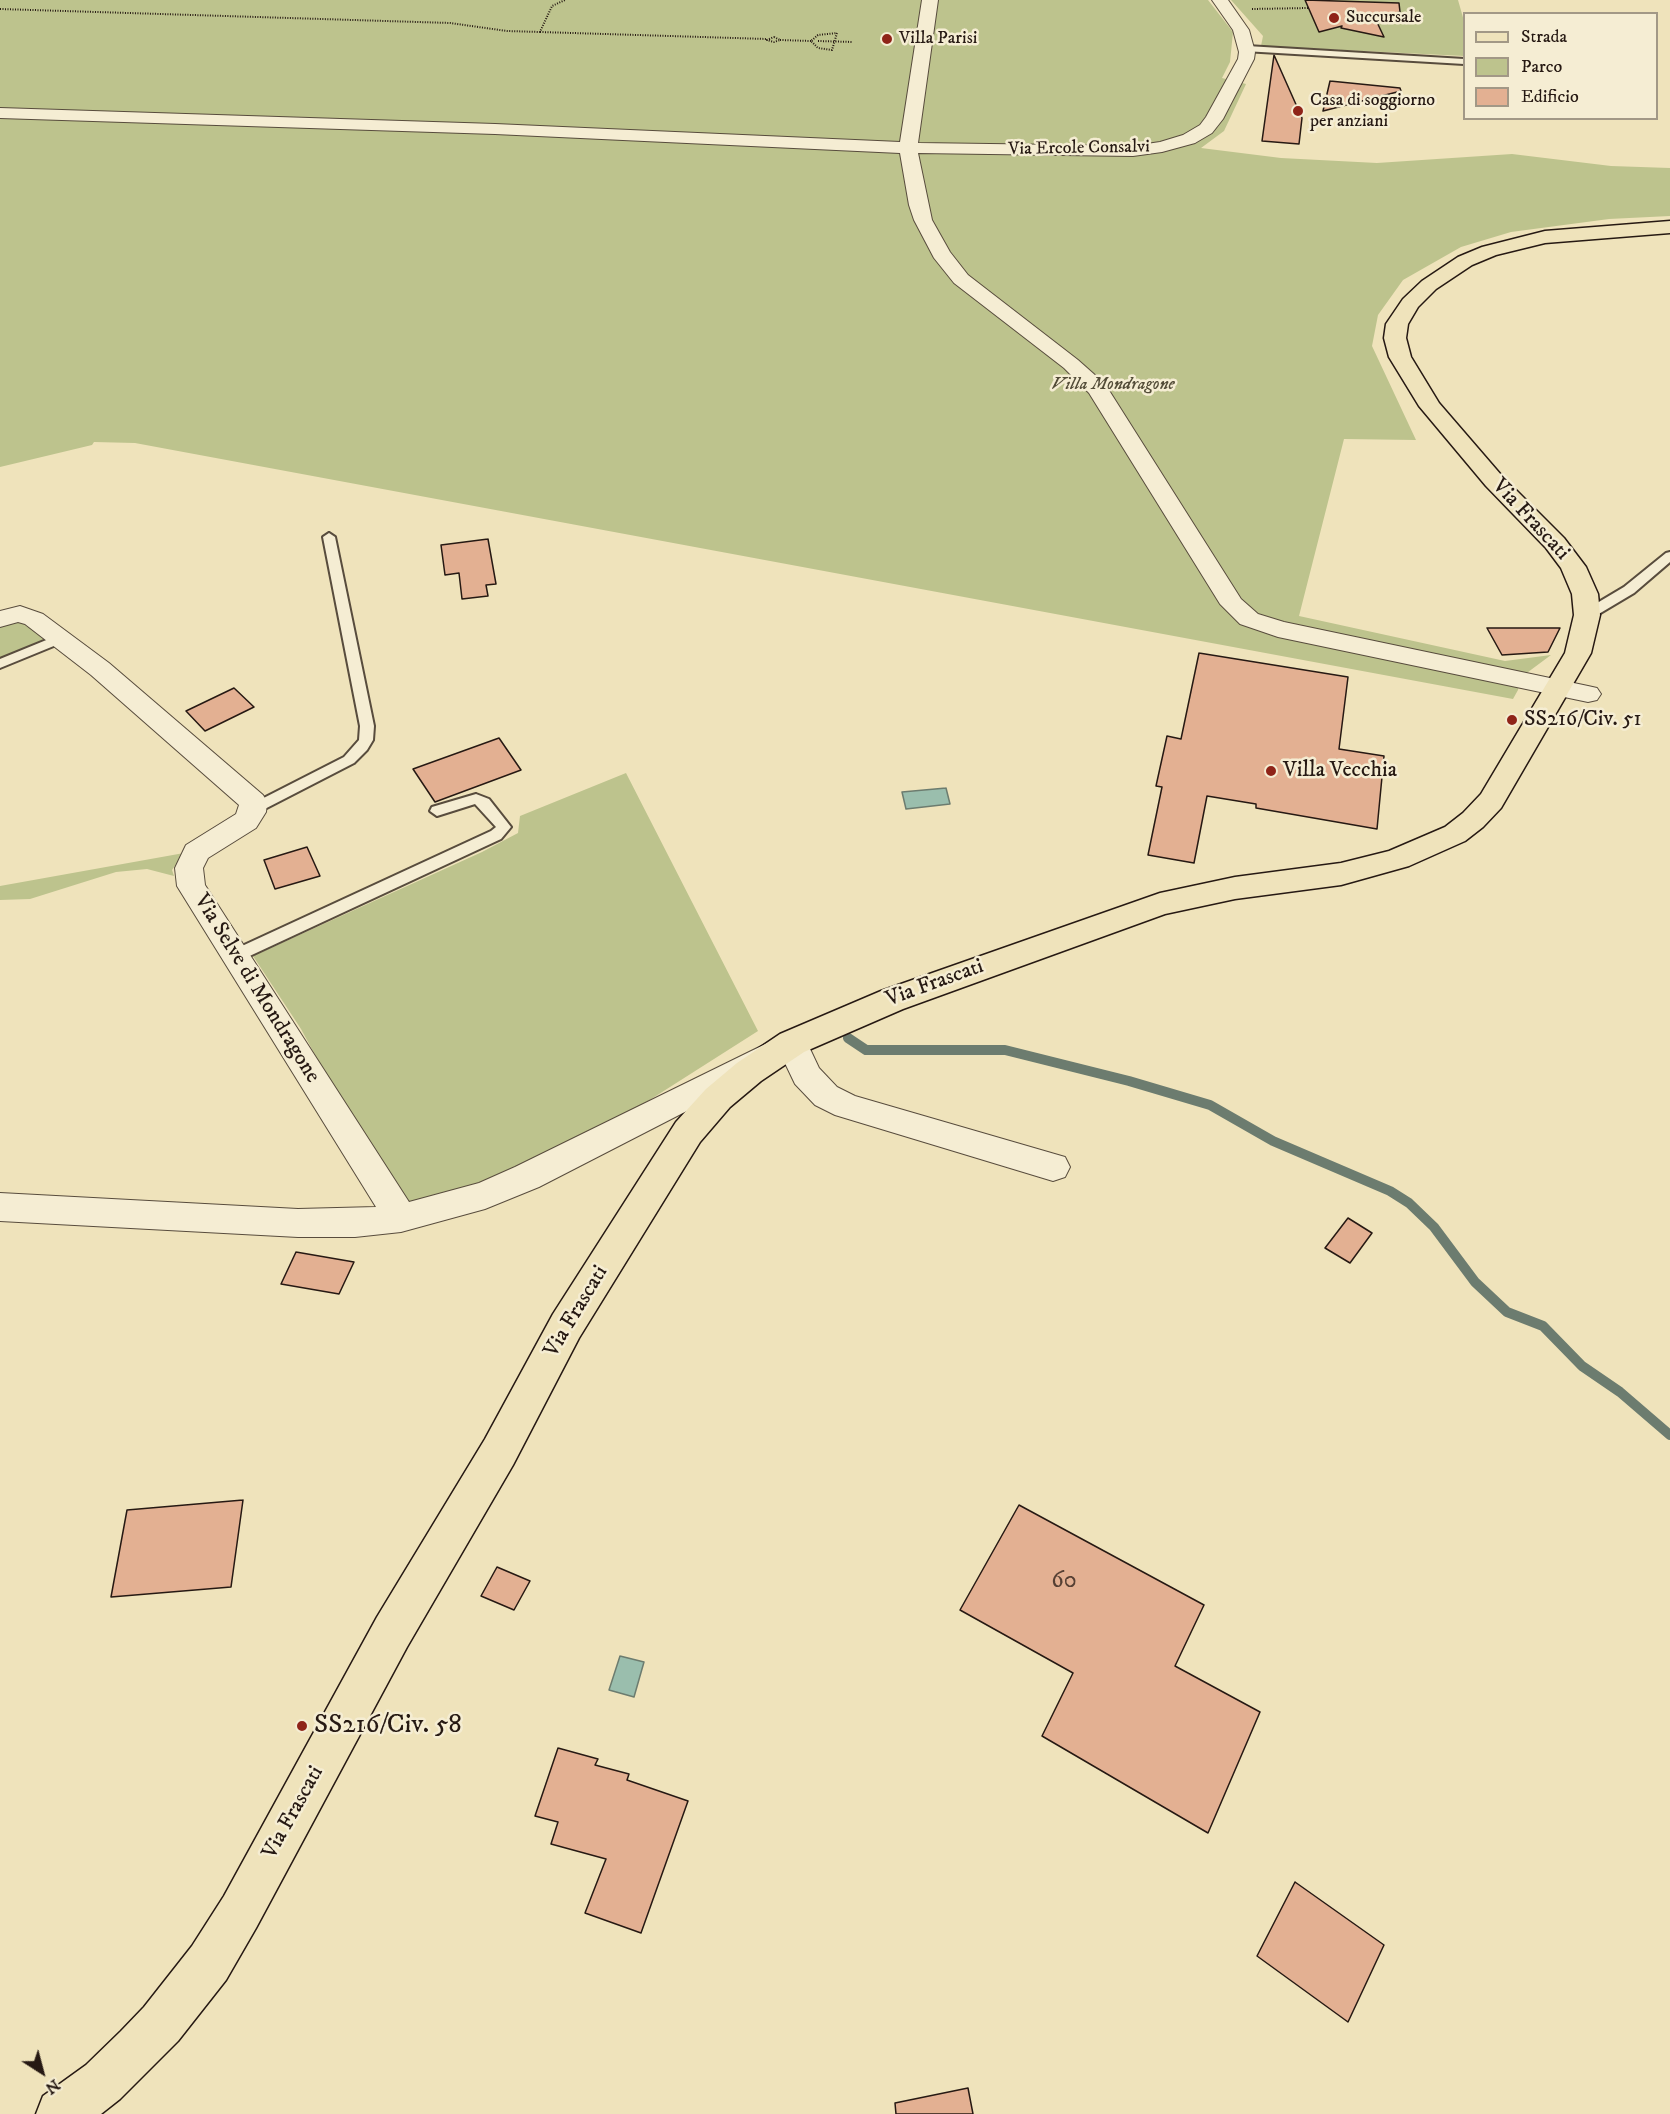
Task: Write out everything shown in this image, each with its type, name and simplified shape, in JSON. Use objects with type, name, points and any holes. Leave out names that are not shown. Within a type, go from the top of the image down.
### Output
[{"type":"main road","name":"Via Frascati","points":[[61,2114],[103,2082],[138,2048],[161,2024],[209,1963],[240,1912],[392,1632],[499,1452],[566,1326],[688,1132],[705,1111],[734,1084],[767,1058],[792,1043],[892,1000],[1152,906],[1202,894],[1360,870],[1398,859],[1439,842],[1473,820],[1491,801],[1573,690],[1578,653],[1587,615],[1585,594],[1573,567],[1546,533],[1494,481],[1436,413],[1400,357],[1395,344],[1395,329],[1402,314],[1423,290],[1455,267],[1489,251],[1545,237],[1670,227]]},
{"type":"street","points":[[930,0],[908,148],[920,213],[945,260],[966,283],[1071,364],[1097,389],[1228,600],[1239,612],[1258,623],[1278,629],[1573,690]]},
{"type":"street","points":[[1223,4],[1244,34],[1247,49]]},
{"type":"street","name":"Via Ercole Consalvi","points":[[0,113],[495,129],[908,148],[1118,152],[1156,148],[1199,134],[1213,121],[1246,59],[1247,49]]},
{"type":"street","points":[[0,619],[26,615],[61,638],[248,796],[253,802],[253,810]]},
{"type":"street","name":"Via Selve di Mondragone","points":[[253,810],[250,816],[238,826],[203,846],[192,859],[189,868],[191,886],[400,1218]]},
{"type":"street","points":[[0,1207],[298,1223],[356,1223],[400,1218],[484,1195],[527,1177],[792,1043],[806,1075],[826,1096],[846,1107],[1053,1167]]},
{"type":"lane","points":[[1247,49],[1463,62]]},
{"type":"lane","points":[[253,810],[349,760],[366,740],[367,726],[329,537]]},
{"type":"lane","points":[[1587,615],[1629,590],[1670,556]]},
{"type":"lane","points":[[0,664],[61,638]]},
{"type":"lane","points":[[234,956],[496,835],[504,827],[484,802],[476,799],[437,811]]},
{"type":"path","points":[[540,32],[552,6],[565,0]]},
{"type":"path","points":[[1223,4],[1309,8]]},
{"type":"path","points":[[0,9],[450,23],[507,31],[767,39],[772,42],[811,41],[818,35],[837,33],[832,50],[814,46],[811,41]]},
{"type":"path","points":[[818,41],[853,42]]},
{"type":"green space","name":"Villa Mondragone","points":[[0,0],[1208,0],[1233,32],[1230,62],[1222,78],[1246,84],[1224,131],[1201,148],[1281,158],[1377,163],[1512,154],[1611,166],[1670,168],[1670,216],[1609,219],[1511,232],[1461,247],[1403,280],[1378,315],[1372,346],[1416,440],[1344,439],[1299,616],[1505,661],[1551,655],[1520,678],[1518,690],[1513,699],[135,443],[94,442],[92,445],[0,467]]},
{"type":"green space","points":[[1231,0],[1458,0],[1463,18],[1463,56],[1261,46],[1263,36]]},
{"type":"green space","points":[[19,618],[47,639],[0,660],[0,624]]},
{"type":"green space","points":[[626,773],[758,1031],[648,1101],[538,1161],[468,1191],[407,1204],[320,1064],[301,1029],[253,956],[482,852],[518,833],[520,816]]},
{"type":"green space","points":[[184,853],[172,870],[174,876],[147,869],[116,872],[30,899],[0,900],[0,886]]},
{"type":"shaded area","points":[[946,788],[950,804],[906,809],[902,792]]},
{"type":"shaded area","points":[[620,1656],[644,1662],[634,1697],[609,1690]]},
{"type":"building","name":"Succursale","points":[[1305,0],[1399,3],[1400,12],[1375,18],[1384,37],[1341,28],[1342,26],[1319,32]]},
{"type":"building","points":[[1274,55],[1302,118],[1299,144],[1262,141]]},
{"type":"building","points":[[1330,81],[1400,88],[1401,91],[1323,111]]},
{"type":"building","points":[[488,539],[496,584],[486,585],[488,596],[462,599],[459,573],[445,575],[441,545]]},
{"type":"building","points":[[1487,628],[1560,628],[1548,652],[1502,655]]},
{"type":"building","name":"Villa Vecchia","points":[[1199,653],[1348,677],[1339,749],[1384,756],[1377,829],[1256,808],[1256,804],[1207,796],[1194,863],[1148,855],[1162,787],[1156,786],[1167,736],[1181,739]]},
{"type":"building","points":[[234,688],[254,707],[205,731],[186,711]]},
{"type":"building","points":[[499,738],[521,770],[435,802],[413,769]]},
{"type":"building","points":[[307,847],[320,876],[275,889],[264,860]]},
{"type":"building","points":[[1348,1218],[1372,1233],[1350,1263],[1325,1248]]},
{"type":"building","points":[[296,1252],[354,1262],[339,1294],[281,1284]]},
{"type":"building","points":[[243,1500],[231,1587],[111,1597],[127,1510]]},
{"type":"building","points":[[1019,1505],[1204,1605],[1175,1666],[1260,1712],[1208,1833],[1042,1736],[1073,1673],[960,1610]]},
{"type":"building","points":[[497,1567],[530,1581],[514,1610],[481,1596]]},
{"type":"building","points":[[558,1748],[598,1759],[595,1765],[629,1774],[627,1780],[688,1801],[641,1933],[585,1913],[606,1859],[551,1844],[558,1822],[535,1816]]},
{"type":"building","points":[[1295,1882],[1384,1945],[1348,2022],[1257,1956]]},
{"type":"building","points":[[968,2088],[973,2114],[896,2114],[895,2103]]},
{"type":"waterway","points":[[848,1038],[866,1050],[1005,1050],[1129,1081],[1210,1105],[1273,1141],[1390,1191],[1409,1203],[1434,1227],[1475,1282],[1507,1312],[1543,1326],[1582,1366],[1620,1392],[1670,1435]]},
{"type":"place","name":"Succursale","points":[[1334,18]]},
{"type":"place","name":"Villa Parisi","points":[[887,39]]},
{"type":"place","name":"Casa di soggiorno per anziani","points":[[1298,111]]},
{"type":"place","name":"SS216/Civ. 51","points":[[1512,720]]},
{"type":"place","name":"Villa Vecchia","points":[[1271,771]]},
{"type":"place","name":"SS216/Civ. 58","points":[[302,1726]]}]
